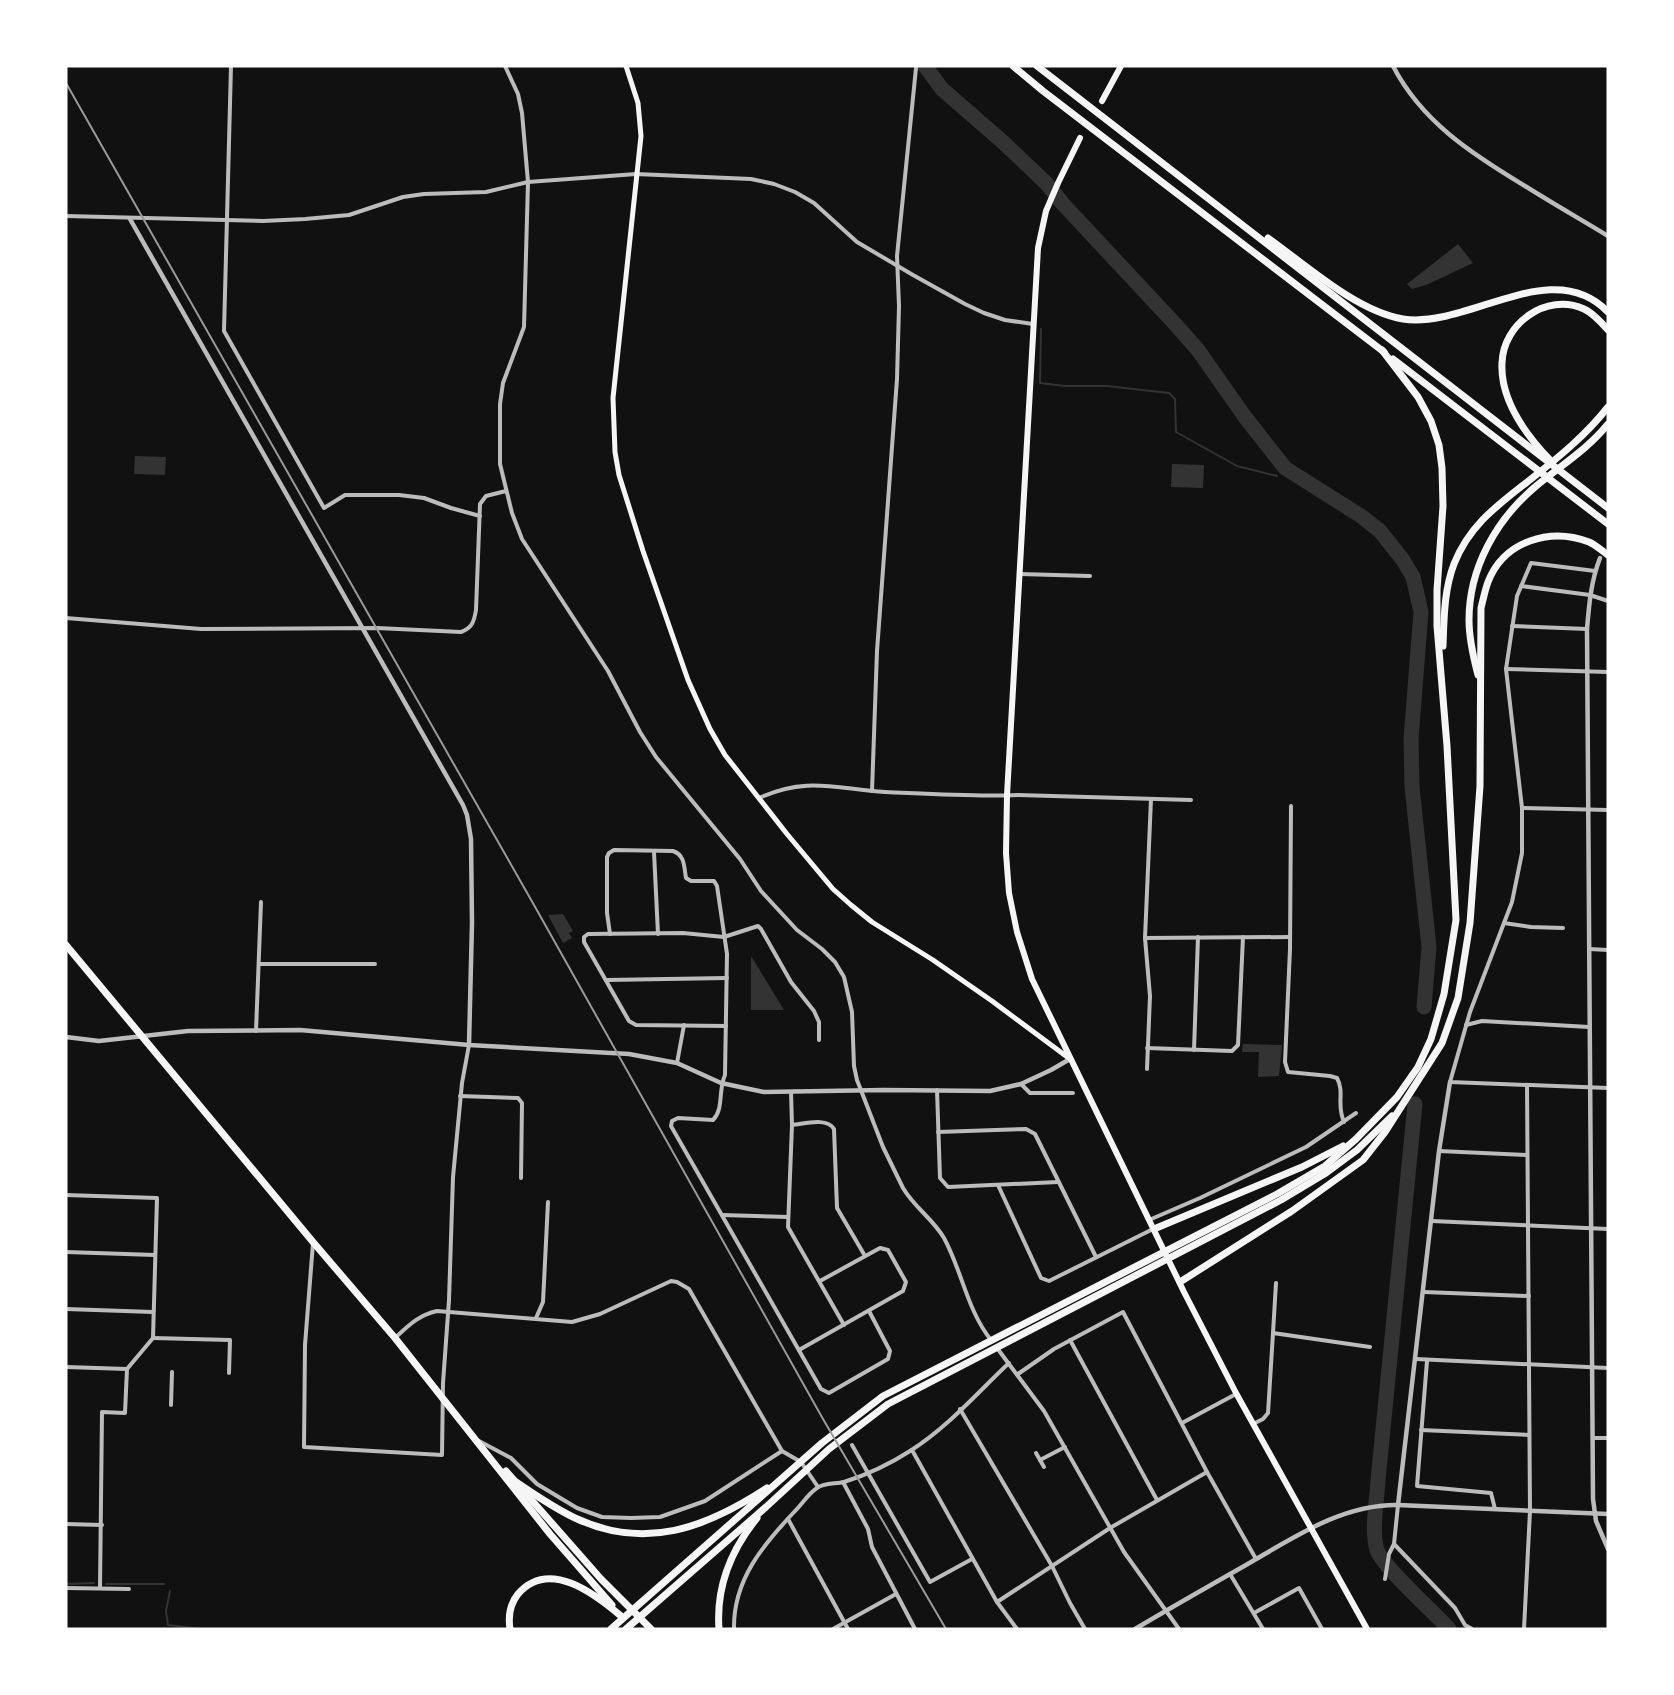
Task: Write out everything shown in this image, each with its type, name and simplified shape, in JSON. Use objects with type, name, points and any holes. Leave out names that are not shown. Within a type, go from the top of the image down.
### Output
[{"type":"highway","points":[[1013,66],[1608,524]]},
{"type":"highway","points":[[1037,66],[1608,508]]},
{"type":"highway","points":[[1140,144],[1349,296],[1382,314],[1404,319],[1424,320],[1539,290],[1575,293],[1591,299],[1608,312]]},
{"type":"highway","points":[[1546,458],[1514,413],[1508,397],[1501,364],[1504,348],[1511,332],[1523,319],[1537,310],[1568,305],[1584,309],[1608,330]]},
{"type":"highway","points":[[1179,1249],[1315,1172],[1356,1139],[1397,1097],[1418,1067],[1431,1039],[1444,994],[1456,920],[1442,667],[1437,617],[1443,506],[1442,468],[1439,445],[1431,421],[1418,397],[1382,350]]},
{"type":"highway","points":[[1442,667],[1447,592],[1454,565],[1466,541],[1477,524],[1583,436],[1608,407]]},
{"type":"highway","points":[[1480,686],[1470,643],[1469,619],[1472,591],[1483,552],[1495,532],[1520,501],[1581,452],[1608,424]]},
{"type":"highway","points":[[1180,1282],[1292,1211],[1363,1160],[1376,1145],[1415,1087],[1442,1042],[1458,998],[1470,923],[1478,824],[1481,746],[1481,608],[1488,580],[1510,551],[1527,541],[1543,536],[1569,536],[1591,543],[1608,555]]},
{"type":"highway","points":[[66,945],[395,1338],[478,1440],[550,1534],[634,1629]]},
{"type":"highway","points":[[613,1627],[844,1424],[883,1396],[1281,1200],[1326,1173],[1357,1150],[1396,1113]]},
{"type":"highway","points":[[1154,1229],[1302,1167],[1356,1139]]},
{"type":"highway","points":[[626,1629],[829,1449],[888,1404],[1039,1320]]},
{"type":"highway","points":[[478,1440],[579,1554],[651,1629]]},
{"type":"highway","points":[[516,1482],[558,1509],[592,1525],[628,1533],[653,1533],[679,1530],[715,1518],[789,1473]]},
{"type":"highway","points":[[718,1629],[719,1596],[729,1564],[744,1535],[766,1507]]},
{"type":"highway","points":[[510,1629],[509,1613],[516,1597],[531,1584],[547,1579],[557,1579],[577,1585],[600,1599],[621,1616]]},
{"type":"main road","points":[[626,66],[638,103],[641,136],[613,398],[615,452],[619,475],[643,551],[698,703],[725,755],[825,880],[851,906],[992,1001],[1070,1059]]},
{"type":"main road","points":[[1101,101],[1121,66]]},
{"type":"main road","points":[[1080,138],[1046,211],[1038,248],[1007,795],[1006,853],[1009,893],[1017,932],[1032,980],[1070,1059],[1236,1393],[1367,1629]]},
{"type":"street","points":[[231,66],[224,331],[324,508],[345,495],[399,495],[424,498],[480,516]]},
{"type":"street","points":[[505,66],[518,94],[522,113],[528,182],[524,327],[504,383],[500,404],[501,464],[506,491],[522,539],[608,671],[656,757],[735,852],[761,891],[797,930],[835,962],[844,977],[850,997],[854,1065],[861,1090],[903,1188],[909,1198],[933,1221],[945,1239],[968,1300],[987,1336],[1018,1374],[1065,1447],[1110,1528],[1179,1629]]},
{"type":"street","points":[[1392,66],[1422,109],[1466,149],[1608,236]]},
{"type":"street","points":[[872,791],[877,651],[896,397],[898,265],[910,108],[916,68]]},
{"type":"street","points":[[66,216],[262,221],[349,215],[403,197],[486,192],[528,182],[636,174],[751,179],[795,192],[814,203],[856,242],[913,276],[984,313],[1005,320],[1033,324]]},
{"type":"street","points":[[130,219],[467,815],[471,839],[469,1045],[460,1096],[453,1177],[450,1300],[447,1311],[443,1383],[442,1455],[304,1447],[306,1333],[313,1242]]},
{"type":"street","points":[[66,618],[201,629],[377,628],[461,632],[470,629],[477,610],[480,504],[486,496],[506,491]]},
{"type":"street","points":[[1600,558],[1590,595],[1587,629],[1589,1027],[1594,1513],[1608,1549]]},
{"type":"street","points":[[1385,1579],[1389,1554],[1394,1544],[1439,1151],[1450,1082],[1465,1025],[1512,902],[1522,853],[1522,808],[1506,669],[1517,596],[1531,563],[1595,572]]},
{"type":"street","points":[[1020,574],[1090,576]]},
{"type":"street","points":[[1521,586],[1590,595],[1608,602]]},
{"type":"street","points":[[1512,626],[1587,629]]},
{"type":"street","points":[[1506,669],[1608,672]]},
{"type":"street","points":[[759,798],[784,788],[812,784],[872,791],[997,797],[1007,795],[1191,800]]},
{"type":"street","points":[[1146,1069],[1150,996],[1145,938],[1151,799]]},
{"type":"street","points":[[1291,806],[1290,937],[1285,1062],[1288,1072],[1337,1078],[1341,1086],[1339,1110],[1344,1122]]},
{"type":"street","points":[[1522,808],[1608,810]]},
{"type":"street","points":[[610,934],[607,913],[607,857],[614,850],[654,852],[674,850],[682,856],[686,878],[691,881],[714,881],[717,886],[724,937],[727,978],[725,1076],[721,1083],[719,1114],[713,1120],[678,1118],[672,1121],[671,1126],[821,1389],[829,1393],[888,1359],[890,1351],[869,1311]]},
{"type":"street","points":[[654,852],[658,934]]},
{"type":"street","points":[[256,1032],[261,902]]},
{"type":"street","points":[[1504,923],[1563,928]]},
{"type":"street","points":[[726,1026],[636,1025],[629,1021],[584,942],[584,937],[588,934],[683,933],[724,937],[758,926],[791,982],[814,1011],[819,1022],[819,1040]]},
{"type":"street","points":[[1147,1048],[1232,1051],[1239,1046],[1243,937]]},
{"type":"street","points":[[1145,938],[1290,937]]},
{"type":"street","points":[[1194,1050],[1198,938]]},
{"type":"street","points":[[1589,949],[1608,950]]},
{"type":"street","points":[[260,963],[375,964]]},
{"type":"street","points":[[606,980],[727,978]]},
{"type":"street","points":[[1465,1025],[1482,1021],[1589,1027]]},
{"type":"street","points":[[677,1064],[684,1025]]},
{"type":"street","points":[[66,1037],[99,1041],[188,1031],[300,1030],[469,1045],[629,1054],[677,1064],[721,1083],[764,1092],[990,1090],[1022,1083],[1070,1059]]},
{"type":"street","points":[[1450,1082],[1608,1089]]},
{"type":"street","points":[[1022,1083],[1030,1093],[1073,1093]]},
{"type":"street","points":[[1524,1629],[1530,1511],[1527,1085]]},
{"type":"street","points":[[937,1090],[940,1178],[948,1187],[1058,1182]]},
{"type":"street","points":[[791,1092],[788,1227],[844,1325]]},
{"type":"street","points":[[460,1096],[518,1098],[522,1103],[521,1178]]},
{"type":"street","points":[[1149,1220],[1306,1147],[1356,1113]]},
{"type":"street","points":[[792,1125],[826,1122],[834,1129],[837,1208],[865,1256]]},
{"type":"street","points":[[938,1132],[1026,1129],[1035,1134],[1096,1257]]},
{"type":"street","points":[[1439,1151],[1527,1155]]},
{"type":"street","points":[[998,1185],[1041,1278],[1049,1281],[1154,1229]]},
{"type":"street","points":[[66,1195],[157,1198],[153,1338],[127,1369],[125,1413],[102,1412],[100,1588]]},
{"type":"street","points":[[536,1318],[543,1302],[548,1202]]},
{"type":"street","points":[[721,1215],[788,1217]]},
{"type":"street","points":[[1432,1221],[1608,1229]]},
{"type":"street","points":[[799,1350],[903,1291],[906,1282],[888,1250],[880,1248],[819,1281]]},
{"type":"street","points":[[66,1252],[155,1255]]},
{"type":"street","points":[[395,1338],[424,1314],[447,1311],[572,1322],[589,1318],[671,1281],[684,1285],[689,1289],[782,1451],[801,1462],[818,1487]]},
{"type":"street","points":[[1253,1424],[1263,1419],[1268,1413],[1276,1283]]},
{"type":"street","points":[[1424,1292],[1528,1296]]},
{"type":"street","points":[[66,1309],[153,1312]]},
{"type":"street","points":[[1018,1374],[1070,1340],[1123,1312],[1207,1472],[1256,1559]]},
{"type":"street","points":[[1274,1333],[1370,1347]]},
{"type":"street","points":[[153,1338],[230,1340],[229,1373]]},
{"type":"street","points":[[1070,1340],[1157,1500]]},
{"type":"street","points":[[1416,1359],[1608,1368]]},
{"type":"street","points":[[1427,1361],[1418,1486],[1491,1493],[1495,1509]]},
{"type":"street","points":[[734,1629],[736,1599],[755,1557],[818,1487],[843,1482],[868,1473],[912,1450],[1009,1363]]},
{"type":"street","points":[[66,1367],[127,1369]]},
{"type":"street","points":[[171,1405],[172,1372]]},
{"type":"street","points":[[1181,1423],[1236,1393]]},
{"type":"street","points":[[960,1409],[1052,1566],[1085,1629]]},
{"type":"street","points":[[1421,1430],[1529,1435]]},
{"type":"street","points":[[1593,1438],[1608,1438]]},
{"type":"street","points":[[478,1440],[510,1458],[537,1484],[577,1508],[602,1517],[660,1517],[705,1501],[782,1451]]},
{"type":"street","points":[[852,1445],[930,1582],[972,1559]]},
{"type":"street","points":[[1040,1460],[1065,1447]]},
{"type":"street","points":[[912,1450],[997,1602],[1017,1629]]},
{"type":"street","points":[[1036,1453],[1044,1467]]},
{"type":"street","points":[[997,1602],[1110,1528],[1207,1472]]},
{"type":"street","points":[[843,1482],[915,1629]]},
{"type":"street","points":[[1135,1629],[1311,1528],[1365,1509],[1398,1505],[1608,1514]]},
{"type":"street","points":[[788,1519],[848,1629]]},
{"type":"street","points":[[66,1524],[102,1525]]},
{"type":"street","points":[[1394,1544],[1455,1608],[1465,1625],[1472,1629]]},
{"type":"street","points":[[1230,1574],[1263,1629]]},
{"type":"street","points":[[66,1588],[129,1589]]},
{"type":"street","points":[[1254,1613],[1299,1588],[1322,1629]]},
{"type":"street","points":[[833,1629],[896,1594]]},
{"type":"shaded area","points":[[1458,244],[1473,263],[1426,285],[1412,289],[1407,284]]},
{"type":"shaded area","points":[[135,456],[166,457],[165,475],[134,474]]},
{"type":"shaded area","points":[[1172,464],[1204,465],[1203,488],[1171,487]]},
{"type":"shaded area","points":[[563,914],[573,931],[569,933],[572,938],[563,943],[548,915]]},
{"type":"shaded area","points":[[751,956],[784,1010],[751,1010]]},
{"type":"shaded area","points":[[1243,1044],[1282,1045],[1279,1076],[1258,1077],[1259,1052],[1242,1052]]},
{"type":"waterway","points":[[925,66],[942,89],[1047,184],[1176,325],[1198,350],[1245,417],[1285,468],[1361,516],[1380,531],[1413,577],[1421,612],[1411,739],[1412,787],[1429,947],[1424,1007]]},
{"type":"waterway","points":[[1041,329],[1040,383],[1065,386],[1107,386],[1169,393],[1175,399],[1176,432],[1237,466],[1277,476]]},
{"type":"waterway","points":[[1285,468],[1297,475]]},
{"type":"waterway","points":[[1415,1104],[1374,1533],[1377,1550],[1388,1567],[1449,1629]]},
{"type":"waterway","points":[[66,1584],[94,1583]]},
{"type":"waterway","points":[[106,1584],[164,1584]]},
{"type":"waterway","points":[[170,1591],[166,1611],[168,1625],[201,1629]]},
{"type":"railway","points":[[66,83],[534,905],[823,1419],[946,1629]]}]
